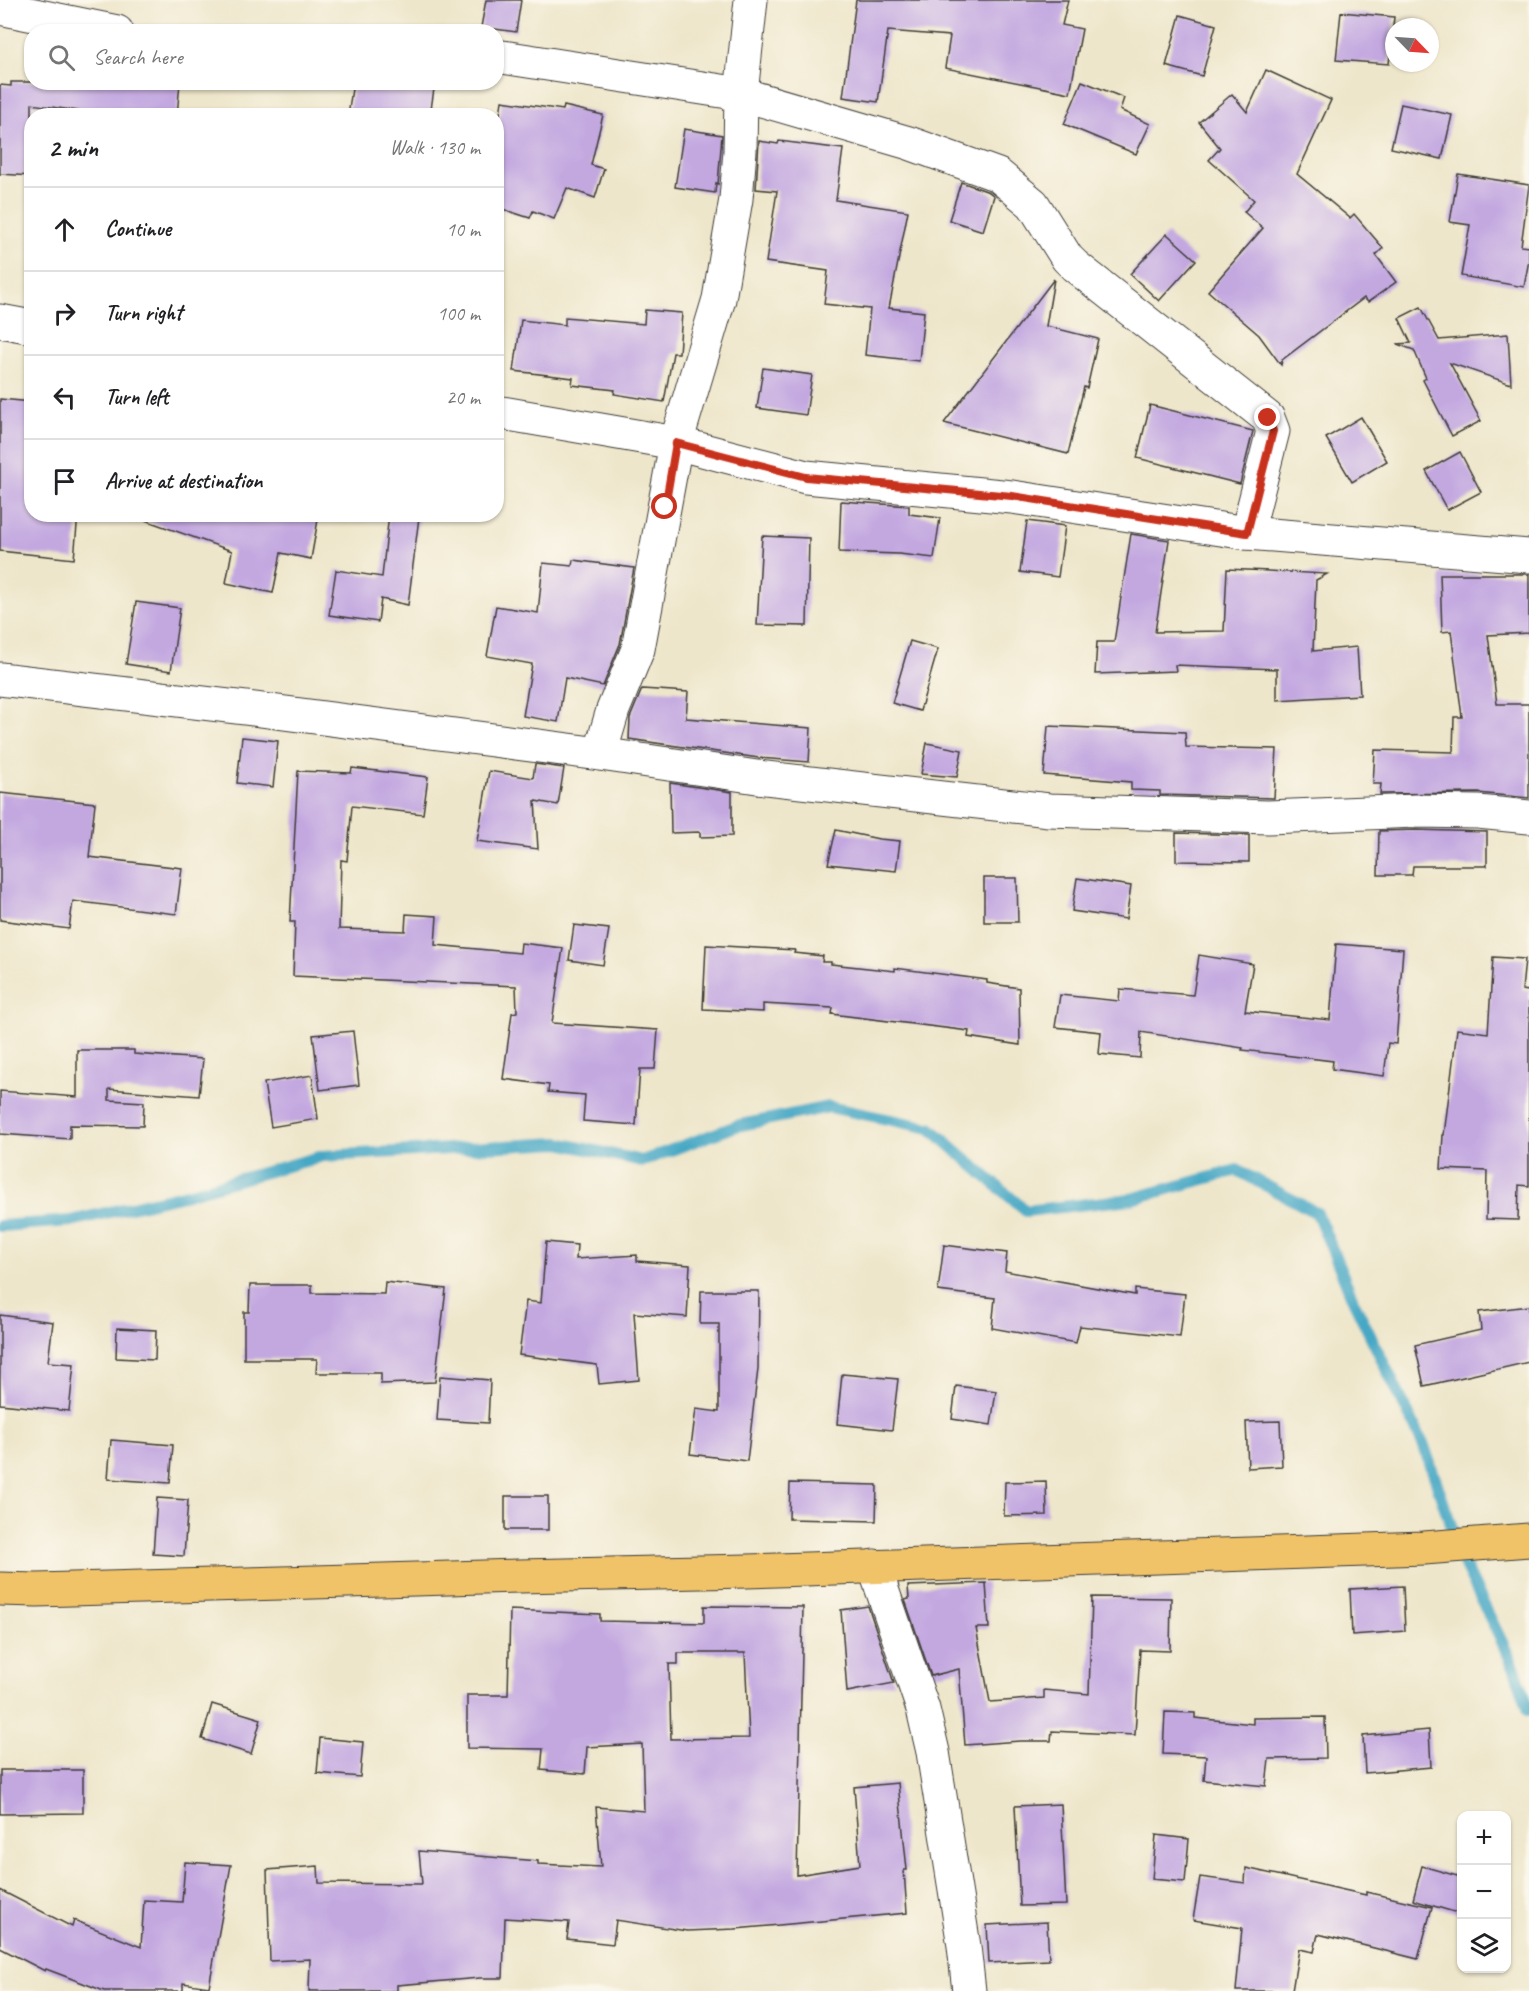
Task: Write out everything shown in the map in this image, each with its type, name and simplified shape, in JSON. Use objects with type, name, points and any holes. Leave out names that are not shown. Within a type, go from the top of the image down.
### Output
[{"type":"main road","points":[[0,1589],[37,1590],[747,1571],[1424,1548],[1529,1540]]},
{"type":"street","points":[[600,753],[613,711],[638,649],[676,443],[719,299],[736,199],[741,94],[751,0]]},
{"type":"street","points":[[0,8],[78,24]]},
{"type":"street","points":[[504,57],[741,94],[909,143],[998,175],[1033,204],[1067,258],[1075,266],[1268,418],[1273,431],[1247,533]]},
{"type":"street","points":[[0,321],[24,326]]},
{"type":"street","points":[[504,413],[676,443],[806,477],[1012,496],[1247,533],[1529,556]]},
{"type":"street","points":[[0,679],[600,753],[757,777],[1048,810],[1268,816],[1416,811],[1478,812],[1529,817]]},
{"type":"street","points":[[874,1566],[923,1709],[964,1946],[969,1991]]},
{"type":"building","points":[[486,0],[521,0],[516,32],[504,30],[504,24],[482,24]]},
{"type":"building","points":[[856,0],[1068,0],[1062,25],[1082,29],[1070,93],[945,68],[950,36],[888,31],[878,102],[843,97]]},
{"type":"building","points":[[1341,12],[1394,17],[1385,18],[1385,64],[1336,60]]},
{"type":"building","points":[[1180,15],[1216,25],[1202,76],[1166,66]]},
{"type":"building","points":[[1266,70],[1331,100],[1297,174],[1350,218],[1354,214],[1383,248],[1376,255],[1396,282],[1368,302],[1364,298],[1282,360],[1281,365],[1259,335],[1208,291],[1263,228],[1244,212],[1254,200],[1209,160],[1220,148],[1199,122],[1232,94],[1247,112]]},
{"type":"building","points":[[1082,81],[1124,98],[1120,110],[1150,124],[1136,154],[1064,124]]},
{"type":"building","points":[[11,82],[24,82],[24,90],[179,90],[178,108],[59,108],[32,104],[32,108],[24,108],[24,176],[0,174],[0,85],[11,86]]},
{"type":"building","points":[[352,90],[434,90],[431,108],[349,108]]},
{"type":"building","points":[[502,101],[563,110],[564,106],[603,115],[591,165],[604,169],[595,198],[567,188],[554,219],[533,211],[530,218],[504,210],[504,108],[501,108]]},
{"type":"building","points":[[1401,104],[1452,115],[1442,159],[1391,148]]},
{"type":"building","points":[[684,129],[722,135],[718,184],[716,183],[715,193],[675,187]]},
{"type":"building","points":[[759,141],[778,144],[779,141],[843,149],[836,200],[908,211],[889,308],[924,312],[919,361],[865,355],[870,309],[824,304],[828,271],[766,262],[777,191],[756,189]]},
{"type":"building","points":[[1458,174],[1529,185],[1521,246],[1529,247],[1524,287],[1461,276],[1470,225],[1450,222]]},
{"type":"building","points":[[961,182],[994,196],[983,231],[949,220]]},
{"type":"building","points":[[1167,234],[1196,260],[1159,301],[1130,274]]},
{"type":"building","points":[[1054,279],[1046,326],[1098,339],[1068,454],[944,423]]},
{"type":"building","points":[[1421,307],[1439,340],[1508,334],[1511,384],[1450,363],[1481,421],[1452,436],[1423,380],[1426,378],[1414,350],[1397,344],[1411,343],[1399,318]]},
{"type":"building","points":[[645,310],[682,313],[679,353],[673,353],[664,402],[614,394],[615,390],[572,385],[573,378],[514,371],[521,320],[565,325],[565,317],[644,324]]},
{"type":"building","points":[[763,368],[812,375],[806,415],[757,408]]},
{"type":"building","points":[[0,399],[24,401],[24,522],[77,522],[74,559],[0,551]]},
{"type":"building","points":[[1150,405],[1253,431],[1240,484],[1137,458]]},
{"type":"building","points":[[1361,417],[1387,461],[1352,482],[1326,438]]},
{"type":"building","points":[[1460,452],[1481,492],[1447,510],[1426,471]]},
{"type":"building","points":[[841,501],[909,506],[909,514],[940,518],[934,558],[839,552]]},
{"type":"building","points":[[1027,521],[1065,526],[1058,577],[1020,572]]},
{"type":"building","points":[[150,522],[318,522],[311,559],[281,553],[273,593],[226,583],[232,551]]},
{"type":"building","points":[[388,522],[418,522],[408,605],[381,599],[378,622],[329,615],[336,570],[382,577]]},
{"type":"building","points":[[1131,534],[1169,540],[1155,632],[1224,631],[1227,569],[1327,574],[1316,580],[1313,651],[1357,647],[1360,695],[1277,700],[1277,669],[1175,665],[1176,671],[1095,674],[1097,642],[1114,642]]},
{"type":"building","points":[[762,536],[809,538],[807,626],[757,625]]},
{"type":"building","points":[[573,560],[634,568],[620,644],[603,686],[565,678],[558,722],[523,716],[532,664],[487,656],[496,606],[538,613],[543,563],[572,566]]},
{"type":"building","points":[[1440,574],[1529,574],[1529,633],[1488,635],[1497,704],[1529,704],[1529,798],[1478,793],[1380,794],[1381,784],[1373,784],[1375,750],[1453,752],[1454,717],[1462,717],[1451,631],[1442,632]]},
{"type":"building","points":[[136,602],[180,608],[171,671],[126,664]]},
{"type":"building","points":[[910,641],[938,649],[920,711],[892,703]]},
{"type":"building","points":[[642,689],[688,692],[686,718],[811,728],[809,762],[759,758],[629,739],[630,718]]},
{"type":"building","points":[[1048,726],[1185,732],[1186,747],[1277,749],[1274,798],[1160,795],[1160,791],[1131,790],[1131,782],[1044,775]]},
{"type":"building","points":[[242,737],[278,741],[273,787],[237,783]]},
{"type":"building","points":[[927,743],[962,750],[957,777],[921,774]]},
{"type":"building","points":[[535,764],[564,768],[558,805],[535,801],[538,849],[477,841],[489,771],[533,778]]},
{"type":"building","points":[[352,768],[428,777],[423,814],[352,806],[347,861],[341,860],[339,929],[405,931],[406,914],[437,916],[435,945],[520,953],[521,943],[563,948],[552,1023],[658,1030],[655,1069],[640,1069],[636,1125],[583,1121],[585,1095],[548,1092],[549,1085],[503,1079],[512,1013],[517,1012],[516,986],[293,976],[295,922],[290,922],[298,771],[351,773]]},
{"type":"building","points":[[670,783],[732,792],[732,836],[700,837],[700,832],[671,833]]},
{"type":"building","points":[[0,793],[95,803],[89,857],[182,868],[176,914],[73,901],[69,929],[0,920]]},
{"type":"building","points":[[836,830],[900,841],[896,871],[828,864]]},
{"type":"building","points":[[1379,831],[1487,832],[1487,866],[1413,866],[1412,875],[1378,875]]},
{"type":"building","points":[[1176,833],[1249,835],[1249,862],[1176,861]]},
{"type":"building","points":[[984,878],[1017,878],[1018,922],[984,922]]},
{"type":"building","points":[[1077,878],[1131,886],[1126,919],[1072,911]]},
{"type":"building","points":[[574,925],[609,929],[603,965],[569,960]]},
{"type":"building","points":[[1336,944],[1403,949],[1396,1044],[1388,1043],[1384,1076],[1332,1069],[1333,1061],[1242,1050],[1243,1048],[1141,1032],[1140,1058],[1099,1054],[1101,1032],[1055,1027],[1060,995],[1119,1001],[1120,989],[1193,995],[1199,955],[1253,964],[1245,1011],[1330,1020]]},
{"type":"building","points":[[706,945],[795,950],[794,953],[823,956],[822,962],[831,962],[831,964],[895,971],[895,968],[987,980],[987,983],[1019,988],[1020,1045],[968,1037],[969,1031],[832,1014],[833,1008],[763,1004],[763,1012],[703,1009]]},
{"type":"building","points":[[1493,957],[1525,959],[1522,990],[1529,991],[1529,1186],[1519,1185],[1518,1220],[1486,1219],[1487,1171],[1441,1169],[1443,1135],[1457,1029],[1488,1033]]},
{"type":"building","points":[[353,1031],[359,1085],[320,1090],[313,1035]]},
{"type":"building","points":[[77,1050],[134,1050],[134,1054],[203,1059],[199,1096],[109,1089],[109,1100],[144,1102],[143,1126],[70,1125],[70,1139],[0,1134],[0,1091],[77,1097]]},
{"type":"building","points":[[312,1075],[318,1119],[271,1127],[264,1083]]},
{"type":"building","points":[[546,1242],[577,1245],[576,1259],[637,1255],[637,1261],[690,1265],[687,1317],[634,1313],[639,1380],[599,1384],[597,1365],[519,1355],[526,1301],[541,1303]]},
{"type":"building","points":[[944,1245],[1007,1253],[1005,1271],[1135,1295],[1135,1289],[1185,1294],[1180,1337],[1080,1326],[1076,1343],[992,1328],[995,1298],[938,1291]]},
{"type":"building","points":[[385,1282],[446,1289],[435,1382],[381,1384],[381,1373],[316,1373],[317,1359],[244,1359],[244,1312],[249,1312],[250,1285],[312,1285],[312,1293],[384,1294]]},
{"type":"building","points":[[701,1291],[759,1291],[758,1369],[747,1461],[690,1454],[696,1409],[719,1412],[719,1324],[700,1324]]},
{"type":"building","points":[[1529,1306],[1529,1362],[1424,1386],[1415,1345],[1481,1330],[1479,1312]]},
{"type":"building","points":[[0,1315],[53,1322],[48,1362],[74,1364],[69,1411],[0,1404]]},
{"type":"building","points":[[117,1328],[156,1330],[155,1360],[116,1358]]},
{"type":"building","points":[[842,1374],[898,1379],[892,1430],[837,1424]]},
{"type":"building","points":[[440,1376],[490,1380],[488,1423],[437,1420]]},
{"type":"building","points":[[956,1386],[996,1391],[991,1425],[952,1419]]},
{"type":"building","points":[[1280,1421],[1282,1466],[1248,1468],[1246,1422]]},
{"type":"building","points":[[111,1440],[173,1445],[170,1483],[108,1479]]},
{"type":"building","points":[[1046,1481],[1047,1515],[1004,1516],[1005,1482]]},
{"type":"building","points":[[790,1483],[877,1485],[876,1521],[789,1519]]},
{"type":"building","points":[[505,1496],[548,1496],[548,1530],[505,1530]]},
{"type":"building","points":[[157,1498],[188,1500],[184,1556],[153,1554]]},
{"type":"building","points":[[986,1583],[989,1628],[976,1628],[990,1702],[1044,1698],[1044,1690],[1089,1694],[1092,1597],[1171,1598],[1170,1651],[1140,1650],[1135,1735],[1052,1731],[1051,1741],[965,1745],[959,1669],[931,1676],[905,1600],[909,1599],[908,1586]]},
{"type":"building","points":[[1403,1586],[1405,1631],[1352,1635],[1350,1589]]},
{"type":"building","points":[[704,1606],[803,1607],[797,1875],[860,1865],[854,1787],[898,1783],[907,1870],[904,1870],[907,1913],[735,1929],[687,1931],[616,1920],[613,1944],[567,1939],[569,1922],[505,1918],[503,1978],[397,1985],[397,1991],[309,1991],[310,1959],[270,1961],[267,1870],[318,1866],[319,1883],[422,1884],[419,1851],[538,1861],[538,1864],[601,1867],[596,1807],[644,1811],[642,1744],[587,1747],[585,1774],[541,1770],[543,1749],[467,1748],[467,1695],[508,1695],[510,1610],[600,1614],[600,1621],[704,1623]],"holes":[[[678,1653],[745,1653],[749,1738],[671,1739],[669,1664],[678,1664]]]},
{"type":"building","points":[[868,1606],[894,1683],[847,1692],[841,1610]]},
{"type":"building","points":[[212,1704],[261,1719],[251,1754],[202,1739]]},
{"type":"building","points":[[1165,1712],[1195,1713],[1195,1718],[1253,1724],[1253,1718],[1325,1717],[1326,1758],[1269,1759],[1266,1786],[1204,1780],[1206,1756],[1163,1754]]},
{"type":"building","points":[[1429,1730],[1431,1767],[1365,1773],[1363,1736]]},
{"type":"building","points":[[320,1738],[363,1742],[360,1777],[317,1773]]},
{"type":"building","points":[[0,1770],[83,1770],[83,1813],[0,1814]]},
{"type":"building","points":[[1061,1804],[1066,1905],[1020,1906],[1015,1806]]},
{"type":"building","points":[[1156,1835],[1189,1839],[1185,1882],[1152,1879]]},
{"type":"building","points":[[185,1862],[231,1865],[209,1987],[183,1983],[183,1991],[104,1991],[46,1969],[45,1971],[0,1948],[0,1890],[72,1927],[74,1920],[141,1947],[144,1900],[182,1902]]},
{"type":"building","points":[[1422,1866],[1457,1876],[1457,1913],[1413,1900]]},
{"type":"building","points":[[1246,1868],[1432,1907],[1418,1959],[1318,1934],[1314,1952],[1299,1949],[1292,1991],[1236,1991],[1242,1928],[1193,1920],[1200,1877],[1245,1883]]},
{"type":"building","points":[[1047,1922],[1049,1960],[989,1963],[987,1925]]},
{"type":"waterway","points":[[0,1226],[71,1221],[183,1195],[323,1156],[559,1143],[642,1161],[736,1126],[829,1107],[930,1128],[1026,1211],[1131,1199],[1237,1170],[1317,1213],[1354,1302],[1424,1446],[1465,1566],[1515,1669],[1529,1710]]},
{"type":"route","points":[[665,507],[676,443],[806,477],[1012,496],[1247,533],[1273,431],[1268,418]]}]
